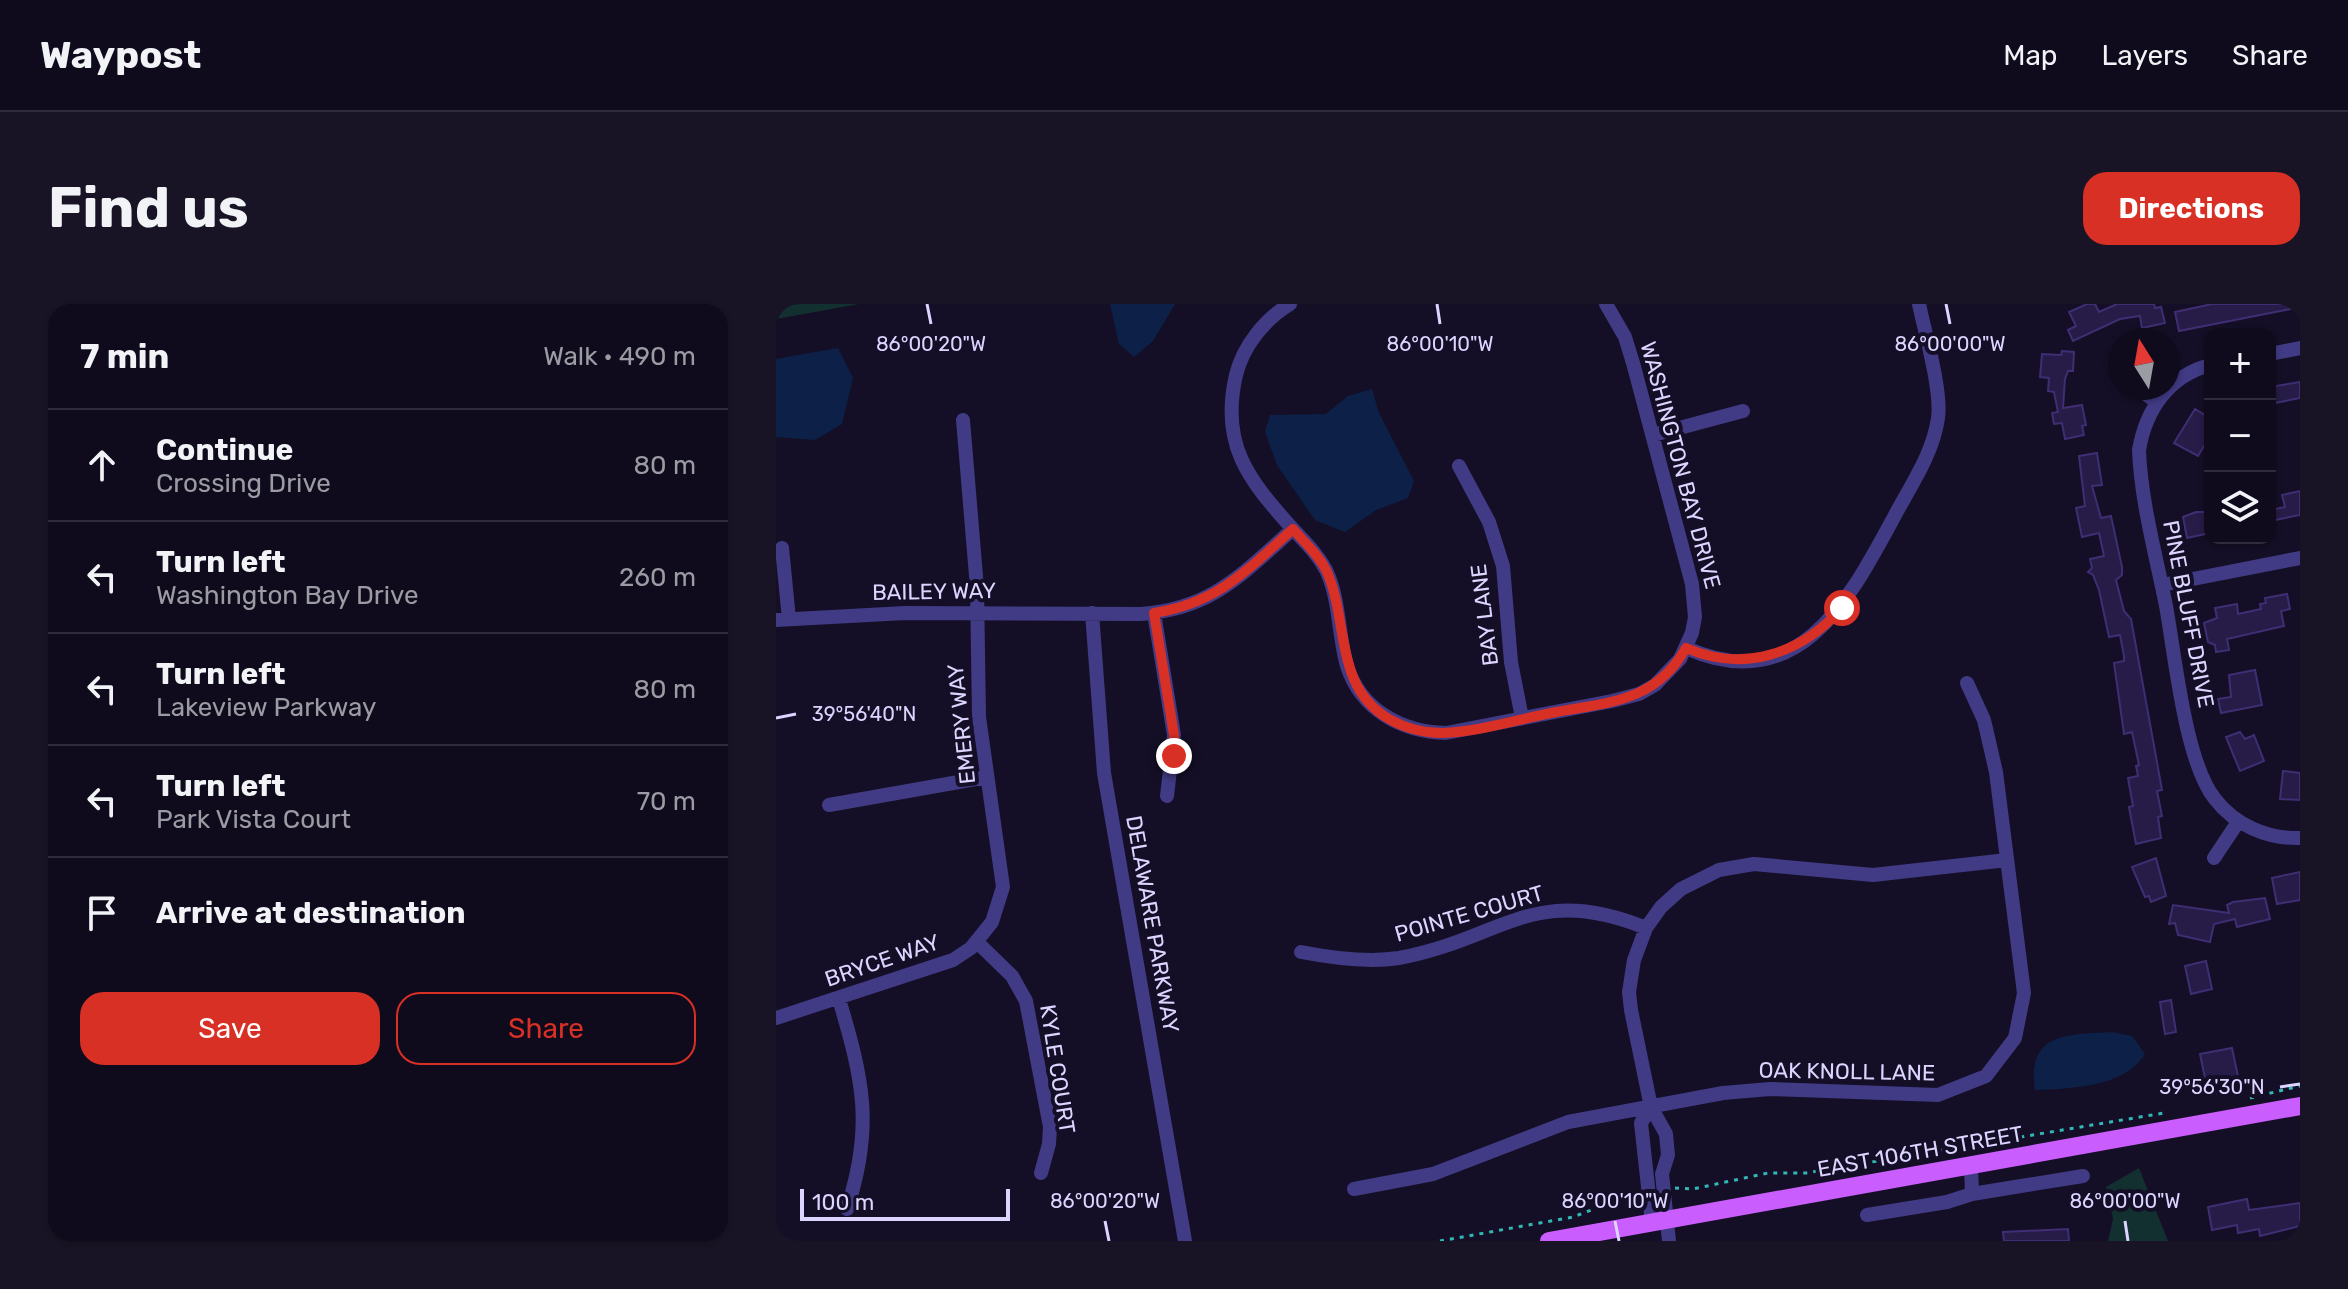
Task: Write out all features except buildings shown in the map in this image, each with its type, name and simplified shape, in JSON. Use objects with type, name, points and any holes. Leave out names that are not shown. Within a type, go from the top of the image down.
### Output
[{"type":"main road","name":"EAST 106TH STREET","points":[[1549,1241],[2300,1106]]},
{"type":"street","name":"WASHINGTON BAY DRIVE","points":[[1290,304],[1268,321],[1244,354],[1230,409],[1241,461],[1261,493],[1317,556],[1327,573],[1347,666],[1359,691],[1378,713],[1429,733],[1446,733],[1639,694],[1669,673],[1686,648],[1695,617],[1695,601],[1625,337],[1606,304]]},
{"type":"street","points":[[1686,648],[1708,658],[1726,660],[1758,659],[1786,651],[1825,627],[1854,590],[1934,441],[1939,412],[1919,304]]},
{"type":"street","points":[[2276,353],[2300,348]]},
{"type":"street","name":"PINE BLUFF DRIVE","points":[[2204,368],[2183,377],[2156,402],[2143,429],[2139,453],[2197,762],[2214,799],[2238,822],[2271,835],[2300,838]]},
{"type":"street","points":[[1653,435],[1743,411]]},
{"type":"street","name":"EMERY WAY","points":[[963,420],[977,612],[977,689],[997,832]]},
{"type":"street","name":"BAY LANE","points":[[1459,466],[1489,522],[1503,566],[1511,662],[1522,718]]},
{"type":"street","name":"BAILEY WAY","points":[[782,619],[977,612],[1154,613],[1203,601],[1238,578],[1293,529]]},
{"type":"street","points":[[782,548],[782,619]]},
{"type":"street","points":[[2162,585],[2300,558]]},
{"type":"street","name":"DELAWARE PARKWAY","points":[[1092,613],[1104,773],[1185,1241]]},
{"type":"street","points":[[1154,613],[1174,735],[1167,796]]},
{"type":"street","name":"OAK KNOLL LANE","points":[[1354,1189],[1433,1174],[1543,1129],[1651,1107],[1770,1089],[1938,1095],[1968,1087],[1986,1076],[2015,1038],[2023,1011],[1991,742],[1967,683]]},
{"type":"street","points":[[829,805],[987,777]]},
{"type":"street","points":[[2214,858],[2238,822]]},
{"type":"street","name":"BRYCE WAY","points":[[776,1018],[938,966],[977,942],[992,922],[1003,887],[997,832]]},
{"type":"street","points":[[1656,1190],[1666,1134],[1651,1107],[1629,992],[1634,960],[1646,928],[1661,907],[1681,889],[1703,876],[1736,866],[1754,864],[1873,875],[2007,860]]},
{"type":"street","name":"POINTE COURT","points":[[1301,952],[1345,958],[1397,958],[1431,950],[1528,914],[1568,909],[1611,915],[1646,928]]},
{"type":"street","name":"KYLE COURT","points":[[977,942],[1012,976],[1026,1001],[1050,1127],[1041,1173]]},
{"type":"street","points":[[839,999],[862,1080],[864,1121],[857,1174],[847,1209]]},
{"type":"street","points":[[1651,1107],[1641,1123],[1656,1190],[1659,1221],[1669,1241]]},
{"type":"street","points":[[1971,1166],[1972,1194]]},
{"type":"street","points":[[1867,1215],[2083,1176]]},
{"type":"path","points":[[2247,1100],[2300,1086]]},
{"type":"path","points":[[1440,1241],[1561,1220],[1633,1194],[1656,1190],[1693,1189],[1744,1177],[1806,1173],[2141,1115],[2171,1114]]},
{"type":"green space","points":[[776,304],[859,304],[776,319]]},
{"type":"green space","points":[[2139,1168],[2168,1241],[2108,1241],[2113,1219],[2106,1187]]},
{"type":"water","points":[[1110,304],[1175,304],[1153,341],[1134,357],[1119,344]]},
{"type":"water","points":[[838,348],[853,378],[842,424],[815,440],[776,437],[776,359]]},
{"type":"water","points":[[1372,389],[1379,413],[1414,481],[1408,498],[1376,510],[1345,532],[1315,520],[1277,465],[1265,432],[1270,415],[1326,414],[1348,396]]},
{"type":"water","points":[[2112,1032],[2132,1036],[2145,1054],[2136,1065],[2111,1080],[2096,1084],[2035,1090],[2037,1056],[2044,1047],[2066,1036]]},
{"type":"route","points":[[1174,756],[1174,735],[1154,613],[1203,601],[1238,578],[1293,529],[1317,556],[1327,573],[1347,666],[1359,691],[1378,713],[1394,722],[1429,733],[1468,729],[1639,694],[1669,673],[1686,648],[1708,658],[1726,660],[1771,656],[1786,651],[1825,627],[1842,608]]}]
